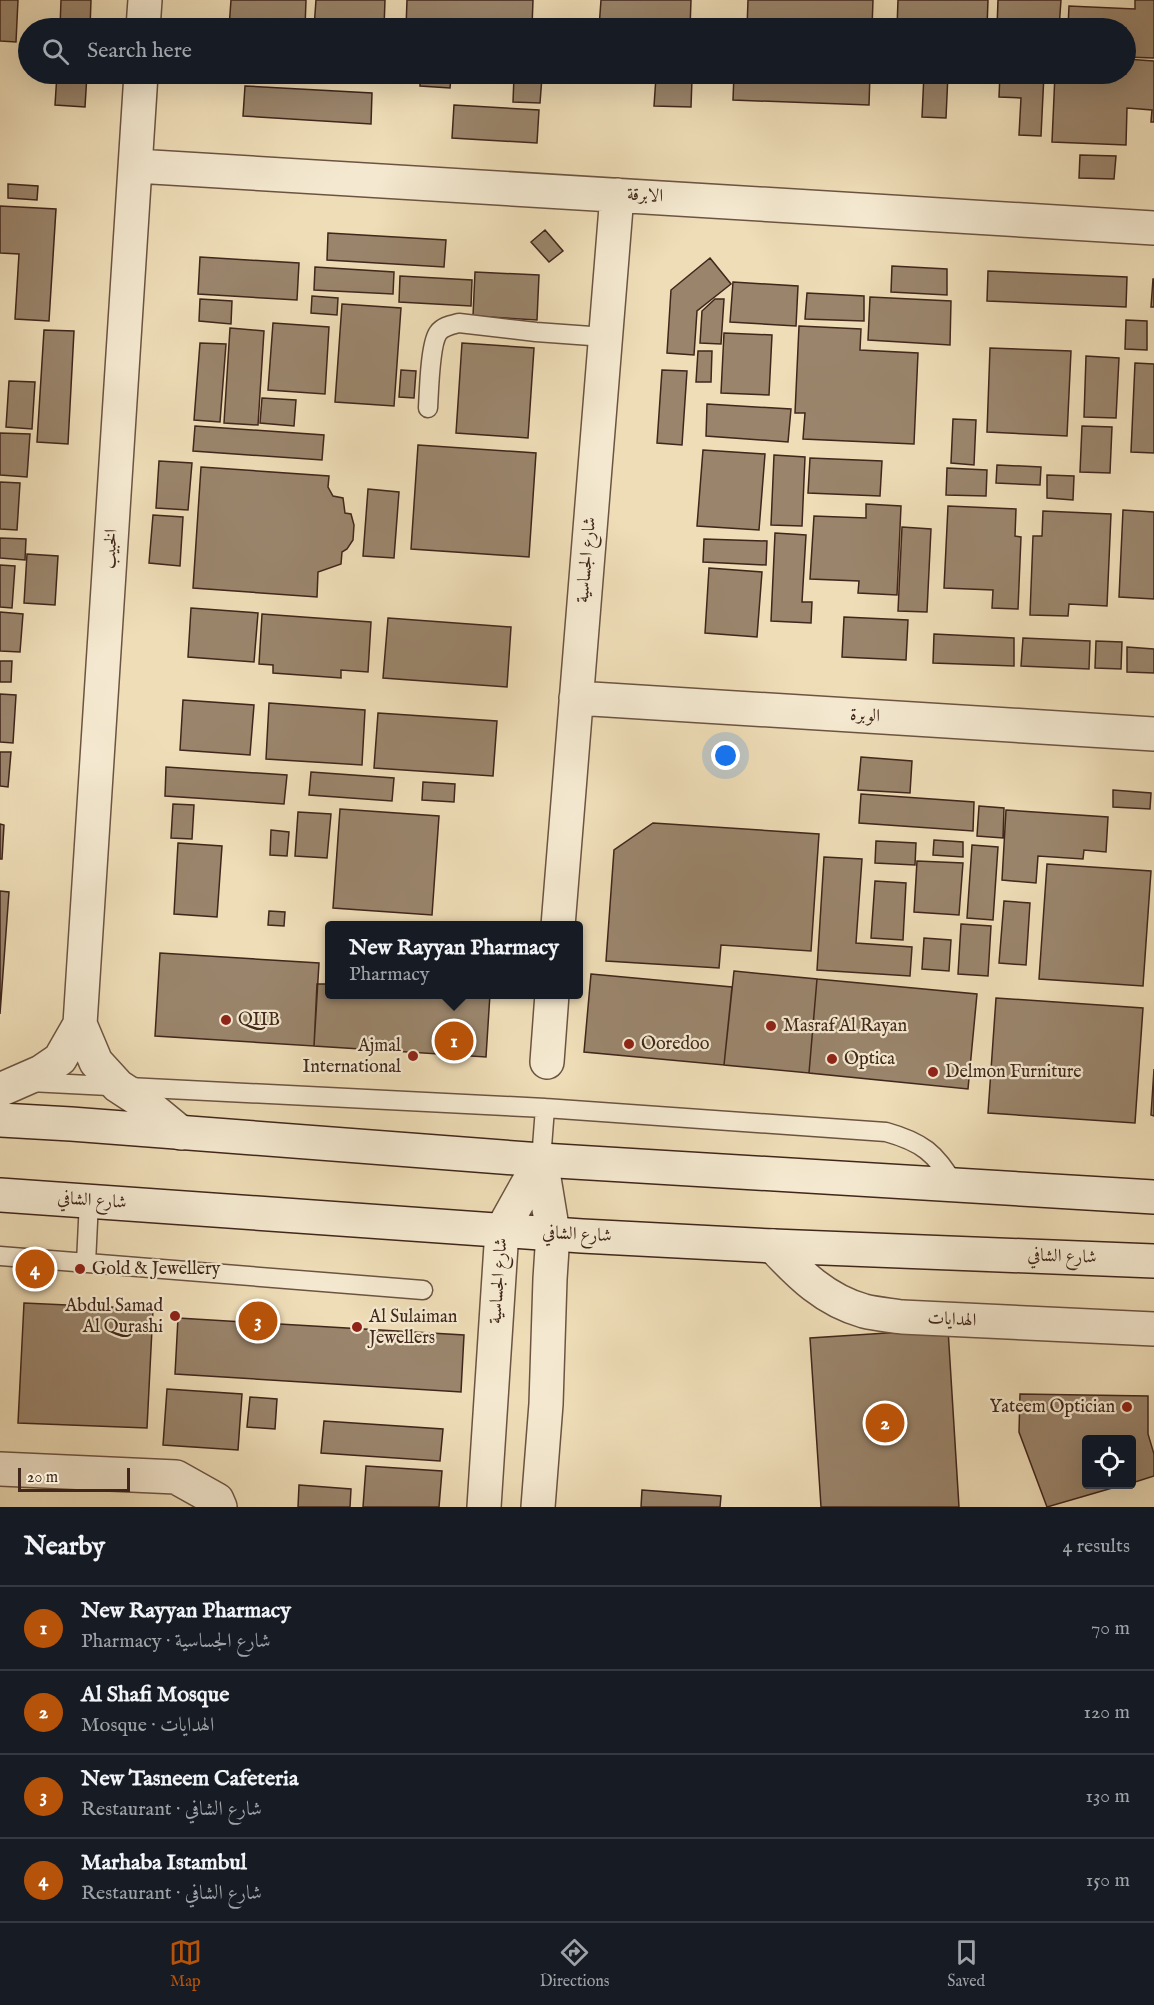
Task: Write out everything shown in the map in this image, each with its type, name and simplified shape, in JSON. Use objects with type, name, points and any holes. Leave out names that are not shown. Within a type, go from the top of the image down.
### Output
[{"type":"street","points":[[144,18],[145,0]]},
{"type":"street","name":"الخبيب","points":[[80,1024],[140,84]]},
{"type":"street","name":"الابرقة","points":[[136,166],[1154,228]]},
{"type":"street","name":"شارع الجساسية","points":[[558,921],[617,195]]},
{"type":"street","name":"الوبرة","points":[[576,698],[1154,734]]},
{"type":"street","points":[[547,1062],[552,999]]},
{"type":"street","points":[[6,1084],[41,1072],[60,1059],[80,1024]]},
{"type":"street","points":[[80,1024],[96,1062],[118,1086],[181,1132]]},
{"type":"street","points":[[0,1120],[542,1160],[1154,1197]]},
{"type":"street","points":[[538,1507],[546,1404],[553,1233],[542,1160]]},
{"type":"street","name":"شارع الجساسية","points":[[484,1507],[502,1230],[542,1160]]},
{"type":"street","name":"شارع الشافي","points":[[0,1195],[502,1230],[773,1246],[1154,1261]]},
{"type":"street","name":"الهدايات","points":[[773,1246],[799,1274],[822,1291],[864,1311],[902,1317],[1154,1329]]},
{"type":"street","points":[[0,1469],[176,1477],[218,1500],[220,1507]]},
{"type":"lane","points":[[428,408],[434,344],[439,332],[448,325],[459,323],[605,337]]},
{"type":"lane","points":[[6,1084],[118,1086],[545,1108],[886,1132],[908,1138],[927,1150],[943,1166],[955,1186]]},
{"type":"lane","points":[[542,1160],[545,1108]]},
{"type":"lane","points":[[86,1263],[89,1201]]},
{"type":"lane","points":[[0,1256],[423,1290]]},
{"type":"building","points":[[0,0],[18,0],[16,42],[0,41]]},
{"type":"building","points":[[61,0],[91,0],[90,18],[60,18]]},
{"type":"building","points":[[231,0],[306,0],[305,18],[230,18]]},
{"type":"building","points":[[316,0],[385,0],[384,18],[315,18]]},
{"type":"building","points":[[407,0],[533,0],[532,18],[406,18]]},
{"type":"building","points":[[601,0],[691,0],[690,18],[600,18]]},
{"type":"building","points":[[748,0],[873,0],[872,18],[747,18]]},
{"type":"building","points":[[898,0],[988,0],[987,18],[897,18]]},
{"type":"building","points":[[998,0],[1061,0],[1060,18],[997,18]]},
{"type":"building","points":[[1135,0],[1154,0],[1154,58],[1136,57],[1136,18],[1068,18],[1069,6],[1135,9]]},
{"type":"building","points":[[1136,60],[1154,61],[1154,122],[1151,122],[1152,110],[1127,108],[1126,145],[1052,142],[1055,84],[1136,84]]},
{"type":"building","points":[[56,84],[86,84],[85,107],[55,105]]},
{"type":"building","points":[[420,84],[450,84],[450,88],[420,86]]},
{"type":"building","points":[[514,84],[541,84],[540,103],[513,102]]},
{"type":"building","points":[[656,84],[692,84],[691,107],[654,106]]},
{"type":"building","points":[[734,84],[870,84],[869,105],[733,100]]},
{"type":"building","points":[[924,84],[948,84],[946,118],[922,117]]},
{"type":"building","points":[[1000,84],[1044,84],[1041,136],[1019,135],[1021,98],[999,97]]},
{"type":"building","points":[[245,86],[372,93],[371,124],[243,116]]},
{"type":"building","points":[[454,105],[539,110],[537,143],[452,138]]},
{"type":"building","points":[[1080,155],[1116,156],[1114,179],[1079,178]]},
{"type":"building","points":[[8,184],[38,186],[37,200],[8,198]]},
{"type":"building","points":[[0,206],[56,209],[49,321],[15,319],[19,254],[0,253]]},
{"type":"building","points":[[545,230],[563,251],[549,262],[531,242]]},
{"type":"building","points":[[328,233],[446,240],[444,267],[327,260]]},
{"type":"building","points":[[200,257],[299,263],[297,300],[198,294]]},
{"type":"building","points":[[710,258],[731,284],[697,311],[694,355],[667,353],[671,290]]},
{"type":"building","points":[[892,266],[947,269],[947,295],[891,292]]},
{"type":"building","points":[[315,267],[394,272],[393,294],[314,290]]},
{"type":"building","points":[[988,271],[1127,277],[1126,307],[987,301]]},
{"type":"building","points":[[475,272],[539,275],[537,320],[473,316]]},
{"type":"building","points":[[400,276],[472,280],[471,306],[399,302]]},
{"type":"building","points":[[1153,279],[1154,307],[1151,307]]},
{"type":"building","points":[[733,282],[798,286],[796,326],[730,322]]},
{"type":"building","points":[[807,293],[864,296],[864,321],[805,319]]},
{"type":"building","points":[[312,296],[338,298],[337,315],[311,313]]},
{"type":"building","points":[[870,297],[951,301],[950,345],[868,340]]},
{"type":"building","points":[[200,299],[232,301],[231,324],[199,321]]},
{"type":"building","points":[[715,299],[724,299],[721,344],[700,343],[702,311]]},
{"type":"building","points":[[342,304],[401,308],[394,406],[335,402]]},
{"type":"building","points":[[1126,320],[1147,321],[1147,350],[1125,349]]},
{"type":"building","points":[[273,323],[329,327],[325,394],[268,390]]},
{"type":"building","points":[[799,326],[861,329],[860,350],[918,353],[914,444],[803,439],[805,413],[795,413]]},
{"type":"building","points":[[230,328],[264,331],[258,425],[224,423]]},
{"type":"building","points":[[44,330],[74,331],[68,444],[37,442]]},
{"type":"building","points":[[724,333],[772,335],[769,395],[721,393]]},
{"type":"building","points":[[200,343],[226,344],[220,422],[194,420]]},
{"type":"building","points":[[462,343],[534,348],[528,438],[456,433]]},
{"type":"building","points":[[990,348],[1071,351],[1067,436],[987,432]]},
{"type":"building","points":[[698,351],[712,351],[711,382],[696,382]]},
{"type":"building","points":[[1086,356],[1119,358],[1116,418],[1084,417]]},
{"type":"building","points":[[1135,363],[1154,364],[1154,453],[1131,452]]},
{"type":"building","points":[[401,370],[416,371],[414,398],[399,397]]},
{"type":"building","points":[[662,370],[687,371],[682,445],[657,443]]},
{"type":"building","points":[[9,381],[35,382],[32,429],[6,427]]},
{"type":"building","points":[[262,398],[296,400],[294,426],[260,423]]},
{"type":"building","points":[[707,404],[791,409],[788,442],[706,436]]},
{"type":"building","points":[[953,419],[976,420],[974,465],[951,463]]},
{"type":"building","points":[[195,426],[324,435],[322,460],[193,451]]},
{"type":"building","points":[[1082,426],[1112,427],[1110,473],[1080,472]]},
{"type":"building","points":[[0,433],[30,434],[27,477],[0,475]]},
{"type":"building","points":[[418,445],[536,453],[529,557],[411,549]]},
{"type":"building","points":[[703,450],[765,454],[759,530],[697,526]]},
{"type":"building","points":[[774,455],[805,457],[802,526],[771,525]]},
{"type":"building","points":[[810,458],[882,461],[880,496],[808,493]]},
{"type":"building","points":[[159,461],[192,463],[188,510],[156,508]]},
{"type":"building","points":[[997,465],[1041,467],[1040,485],[996,483]]},
{"type":"building","points":[[201,467],[329,476],[328,487],[333,496],[343,498],[345,513],[351,514],[354,525],[353,540],[342,552],[341,564],[318,572],[317,597],[193,588]]},
{"type":"building","points":[[947,468],[987,470],[986,496],[946,495]]},
{"type":"building","points":[[1047,475],[1074,476],[1073,500],[1047,498]]},
{"type":"building","points":[[0,482],[20,483],[17,530],[0,529]]},
{"type":"building","points":[[368,489],[399,492],[394,558],[363,556]]},
{"type":"building","points":[[866,504],[901,506],[897,595],[858,593],[859,581],[810,579],[814,516],[866,518]]},
{"type":"building","points":[[948,506],[1016,509],[1015,536],[1021,537],[1018,609],[992,608],[993,590],[944,588]]},
{"type":"building","points":[[1123,510],[1154,512],[1154,599],[1119,597]]},
{"type":"building","points":[[1043,511],[1111,514],[1107,606],[1069,604],[1068,616],[1030,615],[1033,536],[1042,536]]},
{"type":"building","points":[[153,515],[183,517],[180,566],[149,563]]},
{"type":"building","points":[[902,527],[931,529],[927,612],[898,611]]},
{"type":"building","points":[[775,533],[806,535],[802,602],[812,602],[811,623],[771,621]]},
{"type":"building","points":[[0,538],[26,539],[25,560],[0,558]]},
{"type":"building","points":[[704,539],[767,541],[766,565],[703,562]]},
{"type":"building","points":[[27,554],[58,556],[55,605],[24,603]]},
{"type":"building","points":[[0,565],[15,566],[12,608],[0,607]]},
{"type":"building","points":[[709,568],[762,572],[757,637],[705,633]]},
{"type":"building","points":[[191,608],[258,613],[254,662],[188,657]]},
{"type":"building","points":[[0,612],[23,614],[20,652],[0,651]]},
{"type":"building","points":[[262,614],[371,622],[368,672],[341,670],[341,678],[273,673],[273,665],[259,664]]},
{"type":"building","points":[[844,617],[908,620],[906,660],[842,657]]},
{"type":"building","points":[[388,618],[511,627],[507,687],[383,678]]},
{"type":"building","points":[[934,634],[1014,638],[1014,666],[933,663]]},
{"type":"building","points":[[1023,638],[1090,641],[1089,669],[1021,666]]},
{"type":"building","points":[[1096,641],[1122,642],[1121,669],[1095,668]]},
{"type":"building","points":[[1127,647],[1154,649],[1154,673],[1127,672]]},
{"type":"building","points":[[0,661],[12,661],[11,682],[0,682]]},
{"type":"building","points":[[0,694],[16,695],[13,743],[0,742]]},
{"type":"building","points":[[183,700],[254,705],[250,755],[180,750]]},
{"type":"building","points":[[269,703],[365,710],[362,765],[266,759]]},
{"type":"building","points":[[378,713],[497,721],[493,776],[374,768]]},
{"type":"building","points":[[0,752],[11,752],[8,787],[0,786]]},
{"type":"building","points":[[861,757],[912,761],[910,793],[858,790]]},
{"type":"building","points":[[166,767],[287,775],[284,804],[165,796]]},
{"type":"building","points":[[311,772],[394,778],[392,801],[309,795]]},
{"type":"building","points":[[423,782],[455,784],[454,802],[422,800]]},
{"type":"building","points":[[1113,790],[1151,793],[1150,809],[1113,807]]},
{"type":"building","points":[[861,794],[974,802],[973,831],[859,823]]},
{"type":"building","points":[[173,804],[194,805],[192,839],[171,838]]},
{"type":"building","points":[[979,806],[1004,808],[1003,838],[977,836]]},
{"type":"building","points":[[340,809],[439,816],[432,915],[333,908]]},
{"type":"building","points":[[1006,810],[1108,817],[1106,852],[1084,850],[1083,859],[1038,856],[1036,883],[1002,880]]},
{"type":"building","points":[[298,812],[331,814],[327,858],[295,856]]},
{"type":"building","points":[[653,823],[819,834],[811,951],[721,945],[719,968],[606,961],[614,850]]},
{"type":"building","points":[[0,824],[4,825],[2,859],[0,859]]},
{"type":"building","points":[[271,830],[289,832],[287,856],[270,855]]},
{"type":"building","points":[[934,840],[963,842],[963,857],[933,855]]},
{"type":"building","points":[[876,841],[916,843],[915,865],[875,863]]},
{"type":"building","points":[[178,843],[222,846],[217,917],[174,914]]},
{"type":"building","points":[[972,845],[998,847],[993,920],[967,918]]},
{"type":"building","points":[[824,857],[862,859],[856,943],[912,947],[910,976],[817,970]]},
{"type":"building","points":[[917,861],[963,863],[959,915],[914,912]]},
{"type":"building","points":[[1047,864],[1151,871],[1143,986],[1039,979]]},
{"type":"building","points":[[875,881],[906,883],[903,940],[871,938]]},
{"type":"building","points":[[0,891],[9,892],[0,1014]]},
{"type":"building","points":[[1004,901],[1030,903],[1026,965],[999,963]]},
{"type":"building","points":[[269,911],[285,912],[284,926],[268,925]]},
{"type":"building","points":[[961,924],[991,926],[988,976],[958,974]]},
{"type":"building","points":[[924,938],[951,940],[949,971],[922,969]]},
{"type":"building","points":[[160,953],[319,963],[314,1046],[155,1036]]},
{"type":"building","name":"Masraf Al Rayan","points":[[734,971],[817,979],[809,1073],[724,1065]]},
{"type":"building","points":[[591,974],[732,987],[724,1065],[584,1052]]},
{"type":"building","points":[[817,979],[977,994],[968,1089],[809,1073]]},
{"type":"building","points":[[317,984],[325,984],[325,999],[490,999],[486,1057],[314,1046]]},
{"type":"building","points":[[996,998],[1143,1008],[1135,1123],[988,1113]]},
{"type":"building","points":[[1154,1069],[1154,1116],[1151,1115]]},
{"type":"building","points":[[24,1303],[153,1309],[147,1428],[18,1423]]},
{"type":"building","points":[[178,1318],[464,1335],[461,1392],[175,1374]]},
{"type":"building","points":[[948,1329],[959,1507],[821,1507],[810,1338]]},
{"type":"building","points":[[167,1389],[242,1394],[238,1450],[163,1445]]},
{"type":"building","points":[[1020,1394],[1148,1396],[1148,1434],[1154,1454],[1154,1476],[1136,1482],[1136,1435],[1082,1435],[1082,1489],[1109,1489],[1047,1507],[1019,1432]]},
{"type":"building","points":[[250,1397],[277,1399],[275,1429],[247,1427]]},
{"type":"building","points":[[324,1421],[443,1429],[440,1461],[321,1453]]},
{"type":"building","points":[[366,1466],[442,1471],[439,1507],[363,1507]]},
{"type":"building","points":[[299,1485],[351,1489],[350,1507],[298,1507]]},
{"type":"building","points":[[642,1490],[721,1496],[720,1507],[641,1507]]},
{"type":"place","name":"QIIB","points":[[226,1020]]},
{"type":"place","name":"Masraf Al Rayan","points":[[771,1026]]},
{"type":"place","name":"New Rayyan Pharmacy","points":[[454,1041]]},
{"type":"place","name":"Ooredoo","points":[[629,1044]]},
{"type":"place","name":"Ajmal International","points":[[413,1056]]},
{"type":"place","name":"Optica","points":[[832,1059]]},
{"type":"place","name":"Delmon Furniture","points":[[933,1072]]},
{"type":"place","name":"Marhaba Istambul","points":[[35,1269]]},
{"type":"place","name":"Gold & Jewellery","points":[[80,1269]]},
{"type":"place","name":"Abdul Samad Al Qurashi","points":[[175,1316]]},
{"type":"place","name":"New Tasneem Cafeteria","points":[[258,1321]]},
{"type":"place","name":"Al Sulaiman Jewellers","points":[[357,1327]]},
{"type":"place","name":"Yateem Optician","points":[[1127,1407]]},
{"type":"place","name":"Al Shafi Mosque","points":[[885,1423]]}]
